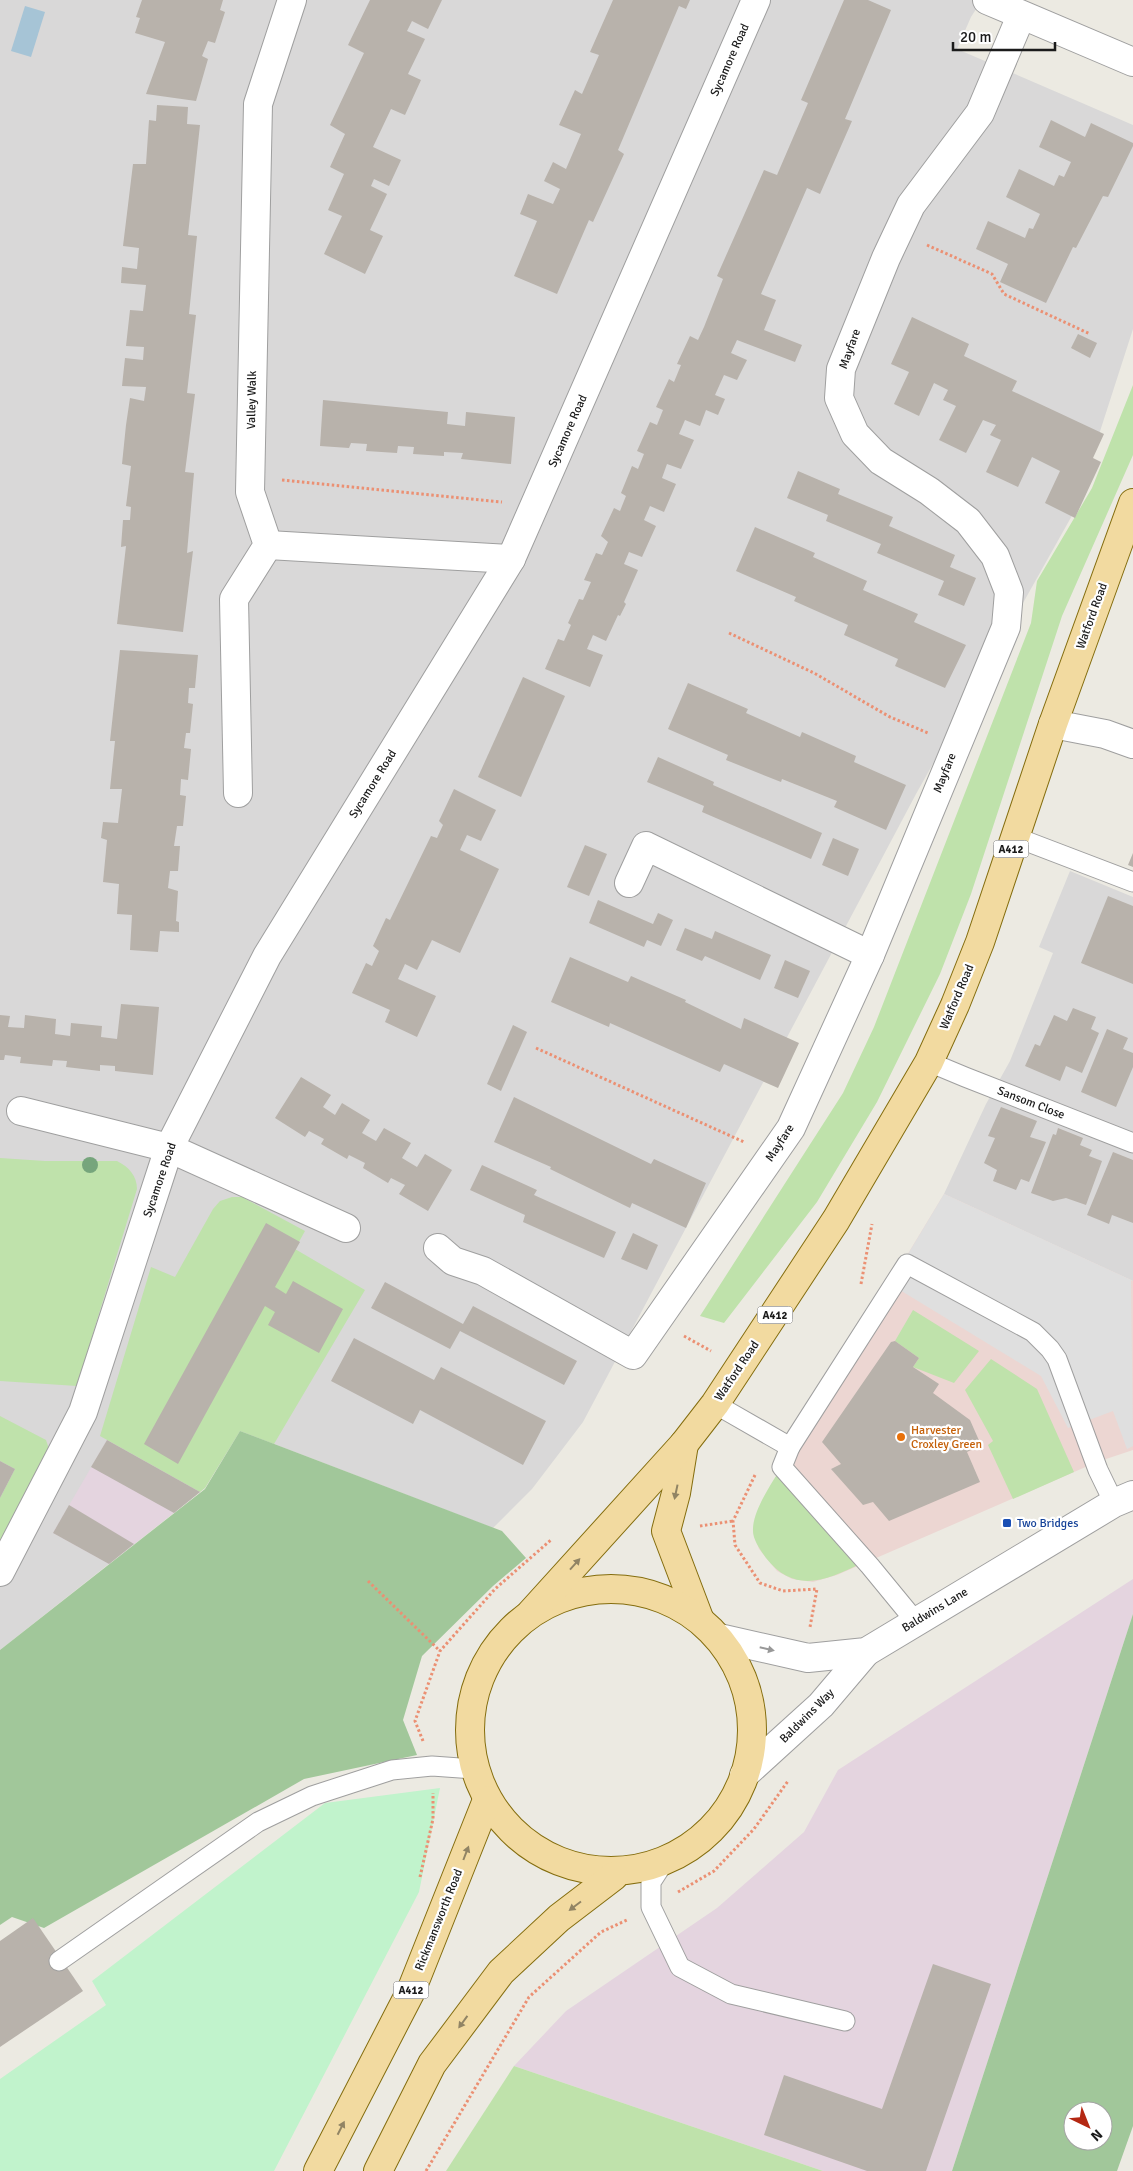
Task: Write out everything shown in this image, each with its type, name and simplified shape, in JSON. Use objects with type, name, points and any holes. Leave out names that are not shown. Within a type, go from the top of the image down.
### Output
[{"type":"main road","name":"Watford Road","points":[[531,1613],[684,1444],[715,1404],[860,1182],[929,1062],[956,1004],[980,942],[1054,724],[1133,503]]},
{"type":"main road","name":"Watford Road","points":[[684,1444],[676,1493],[666,1531],[699,1618]]},
{"type":"main road","name":"A412","points":[[612,1586],[640,1590],[668,1601],[699,1618],[719,1638],[738,1666],[748,1699],[752,1730],[751,1756],[744,1776],[726,1812],[706,1835],[681,1854],[638,1873],[614,1876],[584,1869],[552,1854],[504,1821],[487,1800],[474,1769],[467,1737],[471,1694],[478,1676],[497,1646],[531,1613],[579,1589],[612,1586]]},
{"type":"main road","name":"Rickmansworth Road","points":[[318,2171],[411,1991],[487,1800]]},
{"type":"main road","name":"A412","points":[[378,2171],[432,2064],[501,1972],[559,1918],[614,1876]]},
{"type":"street","name":"Valley Walk","points":[[268,545],[250,492],[258,104],[292,0]]},
{"type":"street","name":"Sycamore Road","points":[[0,1572],[84,1412],[169,1148],[268,956],[511,559],[756,0]]},
{"type":"street","points":[[987,0],[1133,62]]},
{"type":"street","name":"Mayfare","points":[[438,1248],[453,1261],[483,1271],[633,1355],[791,1128],[870,955],[1006,627],[1009,592],[995,556],[968,521],[930,491],[880,461],[855,434],[839,398],[841,369],[911,205],[980,113],[1021,16]]},
{"type":"street","points":[[238,793],[234,599],[268,545],[511,559]]},
{"type":"street","points":[[1054,724],[1105,734],[1133,744]]},
{"type":"street","points":[[629,883],[646,846],[870,955]]},
{"type":"street","points":[[21,1111],[169,1148],[346,1228]]},
{"type":"street","name":"Baldwins Lane","points":[[719,1638],[808,1658],[866,1652],[1124,1499]]},
{"type":"street","name":"Baldwins Way","points":[[744,1776],[821,1705],[866,1652]]},
{"type":"lane","points":[[1015,837],[1133,882]]},
{"type":"lane","name":"Sansom Close","points":[[929,1062],[965,1078],[1133,1143]]},
{"type":"lane","points":[[916,1622],[870,1566],[782,1467],[790,1447],[907,1264],[1033,1332],[1050,1349],[1070,1392],[1098,1470],[1124,1499]]},
{"type":"lane","points":[[715,1404],[790,1447]]},
{"type":"lane","points":[[59,1961],[258,1822],[312,1796],[392,1770],[432,1766],[474,1769]]},
{"type":"lane","points":[[664,1862],[651,1882],[651,1907],[680,1967],[731,1994],[845,2021]]},
{"type":"path","points":[[899,232],[992,274],[1004,294],[1090,334]]},
{"type":"path","points":[[250,477],[535,506]]},
{"type":"path","points":[[729,634],[814,673],[890,717],[957,745]]},
{"type":"path","points":[[536,1048],[738,1138],[770,1158]]},
{"type":"path","points":[[859,1294],[875,1210],[860,1182]]},
{"type":"path","points":[[658,1320],[739,1368]]},
{"type":"path","points":[[772,1438],[733,1520],[735,1545],[760,1583],[782,1591],[817,1589],[810,1628],[808,1658]]},
{"type":"path","points":[[418,1886],[433,1819],[432,1766],[415,1721],[440,1651],[495,1589],[555,1537]]},
{"type":"path","points":[[368,1581],[440,1651]]},
{"type":"path","points":[[426,2171],[529,1997],[601,1932],[651,1907],[714,1871],[754,1829],[791,1777]]},
{"type":"shaded area","points":[[0,0],[982,0],[971,17],[957,49],[1133,125],[1133,329],[1074,512],[916,794],[583,1422],[532,1489],[493,1528],[240,1431],[205,1488],[0,1650]]},
{"type":"shaded area","points":[[1070,871],[1133,897],[1133,1281],[944,1194],[986,1104],[1010,1061],[1053,953],[1039,947]]},
{"type":"shaded area","points":[[944,1194],[1133,1281],[1133,1450],[1097,1462],[837,1575],[813,1582],[792,1579],[777,1571],[759,1549],[753,1532],[758,1511],[804,1426]]},
{"type":"shaded area","points":[[944,1194],[1131,1280],[1133,1446],[1127,1449],[1113,1411],[1068,1428],[1041,1376],[890,1284]]},
{"type":"shaded area","points":[[107,1440],[200,1492],[109,1564],[53,1533]]},
{"type":"shaded area","points":[[1133,1579],[1133,1614],[952,2171],[823,2171],[514,2066],[566,2011],[717,1908],[804,1832],[838,1770]]},
{"type":"green space","points":[[1133,385],[1133,455],[1062,616],[971,894],[940,974],[877,1102],[817,1202],[724,1323],[700,1316],[843,1093],[874,1027],[1031,623],[1037,581],[1092,488]]},
{"type":"green space","points":[[0,1158],[45,1161],[117,1161],[129,1169],[136,1180],[137,1189],[77,1386],[0,1381]]},
{"type":"green space","points":[[232,1197],[242,1197],[305,1231],[295,1249],[365,1290],[274,1444],[240,1431],[205,1488],[200,1492],[100,1436],[151,1267],[175,1277],[213,1209],[220,1201]]},
{"type":"green space","points":[[913,1310],[979,1351],[954,1383],[913,1367],[919,1358],[895,1341]]},
{"type":"green space","points":[[991,1359],[1037,1389],[1074,1472],[1013,1499],[988,1445],[993,1441],[965,1390]]},
{"type":"green space","points":[[0,1416],[46,1440],[50,1452],[4,1539],[0,1539],[0,1498],[15,1469],[0,1461]]},
{"type":"green space","points":[[240,1431],[502,1531],[526,1558],[493,1586],[422,1656],[403,1720],[417,1755],[304,1779],[44,1928],[12,1917],[0,1925],[0,1650],[205,1489]]},
{"type":"green space","points":[[785,1462],[862,1563],[836,1575],[812,1581],[788,1577],[777,1570],[766,1558],[754,1538],[754,1523],[764,1495]]},
{"type":"green space","points":[[1133,1614],[1133,2126],[1117,2171],[952,2171]]},
{"type":"green space","points":[[440,1788],[419,1892],[274,2171],[0,2171],[0,2079],[106,2005],[92,1981],[325,1803]]},
{"type":"green space","points":[[514,2066],[823,2171],[446,2171]]},
{"type":"water","points":[[25,6],[45,12],[31,57],[11,51]]},
{"type":"building","points":[[142,0],[223,0],[220,10],[225,12],[215,43],[208,41],[202,56],[208,59],[196,101],[146,94],[165,42],[135,33],[140,18],[136,17]]},
{"type":"building","points":[[370,0],[442,0],[428,29],[412,21],[407,31],[425,39],[408,74],[421,80],[405,115],[391,109],[373,147],[401,160],[389,186],[374,179],[371,186],[387,194],[370,230],[383,236],[365,274],[324,254],[342,216],[328,210],[344,174],[330,167],[345,134],[330,125],[364,53],[348,45]]},
{"type":"building","points":[[613,0],[690,0],[686,9],[679,6],[618,150],[624,154],[593,222],[589,220],[557,294],[514,276],[537,221],[520,214],[528,194],[553,204],[560,189],[544,181],[553,162],[566,169],[581,134],[559,125],[575,90],[582,94],[599,55],[590,52]]},
{"type":"building","points":[[844,0],[868,0],[891,10],[845,119],[852,121],[820,194],[807,188],[761,294],[776,300],[764,330],[802,345],[795,362],[737,340],[731,353],[747,360],[737,380],[724,375],[715,395],[725,399],[718,415],[706,410],[700,426],[685,420],[679,434],[694,440],[681,469],[667,464],[662,478],[676,484],[664,512],[650,506],[644,520],[656,526],[642,557],[629,552],[624,564],[638,570],[624,602],[626,604],[620,616],[618,615],[606,641],[593,635],[587,649],[603,655],[590,687],[545,669],[558,639],[564,641],[571,625],[568,623],[579,599],[583,600],[591,582],[584,580],[596,553],[602,555],[608,542],[601,536],[614,508],[620,511],[626,496],[621,493],[632,466],[638,469],[644,454],[637,451],[650,422],[657,425],[663,410],[656,407],[669,379],[674,382],[681,365],[677,364],[690,336],[698,340],[704,327],[723,279],[717,276],[764,170],[777,175],[808,103],[801,100]]},
{"type":"building","points":[[157,105],[188,107],[187,124],[200,125],[188,235],[197,236],[189,314],[196,315],[187,393],[195,394],[185,472],[194,473],[187,553],[193,551],[183,632],[117,624],[126,546],[121,547],[123,520],[130,520],[131,507],[126,506],[131,466],[122,464],[126,425],[130,398],[144,401],[146,387],[122,386],[125,358],[143,360],[144,347],[126,346],[130,310],[143,311],[146,285],[121,283],[122,267],[137,269],[139,248],[123,246],[133,164],[146,164],[149,120],[156,121]]},
{"type":"building","points":[[1051,120],[1085,137],[1091,123],[1133,143],[1133,146],[1108,197],[1103,196],[1076,248],[1073,247],[1046,303],[1000,282],[1008,264],[976,249],[988,221],[1025,238],[1029,228],[1033,229],[1040,214],[1006,197],[1019,169],[1054,186],[1059,175],[1064,177],[1071,162],[1039,147]]},
{"type":"building","points":[[912,317],[969,344],[964,356],[1017,381],[1012,391],[1104,434],[1093,458],[1101,462],[1075,518],[1045,503],[1060,471],[1032,457],[1018,487],[986,472],[1001,440],[990,435],[996,425],[983,420],[966,453],[939,440],[956,406],[943,400],[948,390],[934,383],[919,416],[894,404],[909,372],[891,364]]},
{"type":"building","points":[[1078,334],[1097,343],[1090,358],[1071,348]]},
{"type":"building","points":[[323,400],[448,412],[447,424],[465,426],[466,412],[515,417],[511,464],[461,459],[463,453],[444,452],[444,456],[413,454],[414,447],[398,446],[397,453],[366,451],[367,444],[351,443],[349,448],[320,446]]},
{"type":"building","points":[[798,471],[840,489],[838,494],[893,517],[889,526],[955,555],[950,567],[976,578],[964,606],[938,595],[944,581],[877,553],[881,544],[826,521],[828,515],[787,498]]},
{"type":"building","points":[[755,527],[815,553],[813,557],[867,581],[863,590],[918,614],[914,622],[966,645],[945,688],[895,666],[898,659],[844,635],[848,625],[794,601],[796,597],[736,571]]},
{"type":"building","points":[[120,650],[198,655],[195,688],[189,688],[188,703],[193,704],[190,733],[186,733],[184,748],[191,749],[188,780],[181,779],[180,795],[186,796],[183,826],[177,826],[174,846],[180,846],[178,871],[170,871],[168,888],[178,891],[176,921],[179,922],[179,932],[160,931],[158,952],[130,950],[132,915],[117,914],[119,884],[103,882],[107,840],[101,838],[103,822],[118,823],[122,789],[110,789],[115,741],[110,741]]},
{"type":"building","points":[[523,677],[565,696],[521,797],[478,777]]},
{"type":"building","points":[[688,683],[748,709],[746,713],[800,737],[802,732],[856,756],[854,762],[906,785],[886,830],[834,807],[837,801],[782,779],[781,782],[726,760],[728,755],[668,729]]},
{"type":"building","points":[[658,757],[714,782],[713,785],[822,833],[811,859],[702,812],[704,806],[647,782]]},
{"type":"building","points":[[454,789],[496,810],[481,841],[467,835],[460,850],[499,869],[460,953],[432,940],[417,970],[405,964],[398,979],[436,996],[417,1037],[385,1022],[390,1010],[352,993],[366,963],[372,966],[379,951],[373,946],[386,918],[390,920],[431,836],[437,838],[443,825],[439,821]]},
{"type":"building","points":[[833,838],[859,849],[848,876],[822,865]]},
{"type":"building","points":[[585,845],[607,854],[589,896],[567,887]]},
{"type":"building","points":[[1133,853],[1133,867],[1128,865]]},
{"type":"building","points":[[1108,896],[1133,906],[1133,984],[1081,963]]},
{"type":"building","points":[[598,900],[653,924],[658,913],[673,920],[661,946],[647,940],[644,947],[589,923]]},
{"type":"building","points":[[685,928],[712,939],[715,931],[771,955],[760,980],[705,956],[702,961],[676,950]]},
{"type":"building","points":[[570,957],[628,982],[631,976],[686,1000],[685,1002],[741,1029],[744,1018],[799,1043],[778,1088],[724,1064],[720,1072],[610,1023],[609,1027],[551,1002]]},
{"type":"building","points":[[785,960],[810,971],[798,998],[774,988]]},
{"type":"building","points":[[121,1004],[159,1007],[153,1075],[115,1071],[115,1066],[100,1065],[100,1071],[66,1067],[67,1061],[53,1060],[52,1066],[20,1063],[21,1057],[5,1055],[4,1060],[0,1060],[0,1015],[10,1016],[8,1027],[24,1028],[25,1015],[56,1019],[55,1034],[70,1036],[71,1023],[102,1026],[101,1037],[117,1039]]},
{"type":"building","points":[[1073,1008],[1096,1017],[1091,1029],[1099,1033],[1082,1073],[1066,1066],[1060,1081],[1025,1066],[1035,1044],[1040,1046],[1054,1015],[1067,1021]]},
{"type":"building","points":[[513,1025],[527,1032],[501,1091],[487,1084]]},
{"type":"building","points":[[1107,1029],[1128,1038],[1123,1049],[1133,1053],[1133,1067],[1116,1107],[1081,1092]]},
{"type":"building","points":[[301,1077],[331,1095],[323,1107],[335,1115],[342,1103],[370,1120],[362,1133],[376,1141],[384,1128],[411,1143],[402,1158],[417,1167],[425,1154],[452,1170],[428,1211],[399,1194],[405,1185],[391,1178],[388,1183],[363,1168],[365,1163],[349,1155],[347,1159],[321,1144],[324,1139],[309,1131],[305,1137],[275,1118]]},
{"type":"building","points":[[514,1097],[651,1164],[654,1159],[706,1183],[686,1228],[632,1203],[630,1208],[550,1169],[551,1167],[494,1142]]},
{"type":"building","points":[[1001,1107],[1037,1121],[1030,1137],[1046,1142],[1029,1182],[1021,1179],[1016,1190],[993,1181],[997,1170],[984,1163],[995,1138],[988,1136]]},
{"type":"building","points":[[1058,1128],[1083,1138],[1080,1145],[1092,1150],[1089,1156],[1102,1161],[1086,1205],[1066,1198],[1053,1201],[1031,1193],[1053,1134],[1056,1135]]},
{"type":"building","points":[[1113,1152],[1133,1160],[1133,1223],[1112,1215],[1109,1224],[1087,1215]]},
{"type":"building","points":[[482,1165],[537,1190],[534,1195],[616,1232],[604,1258],[523,1222],[525,1215],[470,1190]]},
{"type":"building","points":[[266,1223],[300,1242],[275,1287],[286,1294],[293,1281],[343,1309],[319,1353],[268,1325],[275,1312],[265,1306],[178,1464],[144,1444]]},
{"type":"building","points":[[633,1233],[658,1245],[647,1270],[621,1259]]},
{"type":"building","points":[[385,1282],[463,1324],[473,1306],[577,1361],[564,1385],[460,1331],[450,1349],[371,1308]]},
{"type":"building","points":[[354,1338],[434,1380],[441,1367],[546,1421],[523,1465],[420,1410],[413,1424],[331,1381]]},
{"type":"building","points":[[895,1341],[919,1358],[913,1367],[939,1384],[933,1393],[970,1420],[981,1445],[967,1452],[980,1482],[889,1521],[873,1502],[863,1505],[831,1469],[841,1464],[822,1442],[891,1342]]},
{"type":"building","points":[[107,1440],[200,1492],[174,1513],[91,1467]]},
{"type":"building","points":[[0,1461],[15,1469],[0,1498]]},
{"type":"building","points":[[69,1505],[134,1544],[109,1564],[53,1533]]},
{"type":"building","points":[[33,1918],[83,1991],[0,2047],[0,1941]]},
{"type":"building","points":[[933,1964],[991,1984],[926,2171],[867,2171],[764,2135],[784,2075],[882,2109]]},
{"type":"place","name":"Harvester Croxley Green","points":[[901,1437]]},
{"type":"place","name":"Two Bridges","points":[[1007,1523]]}]
